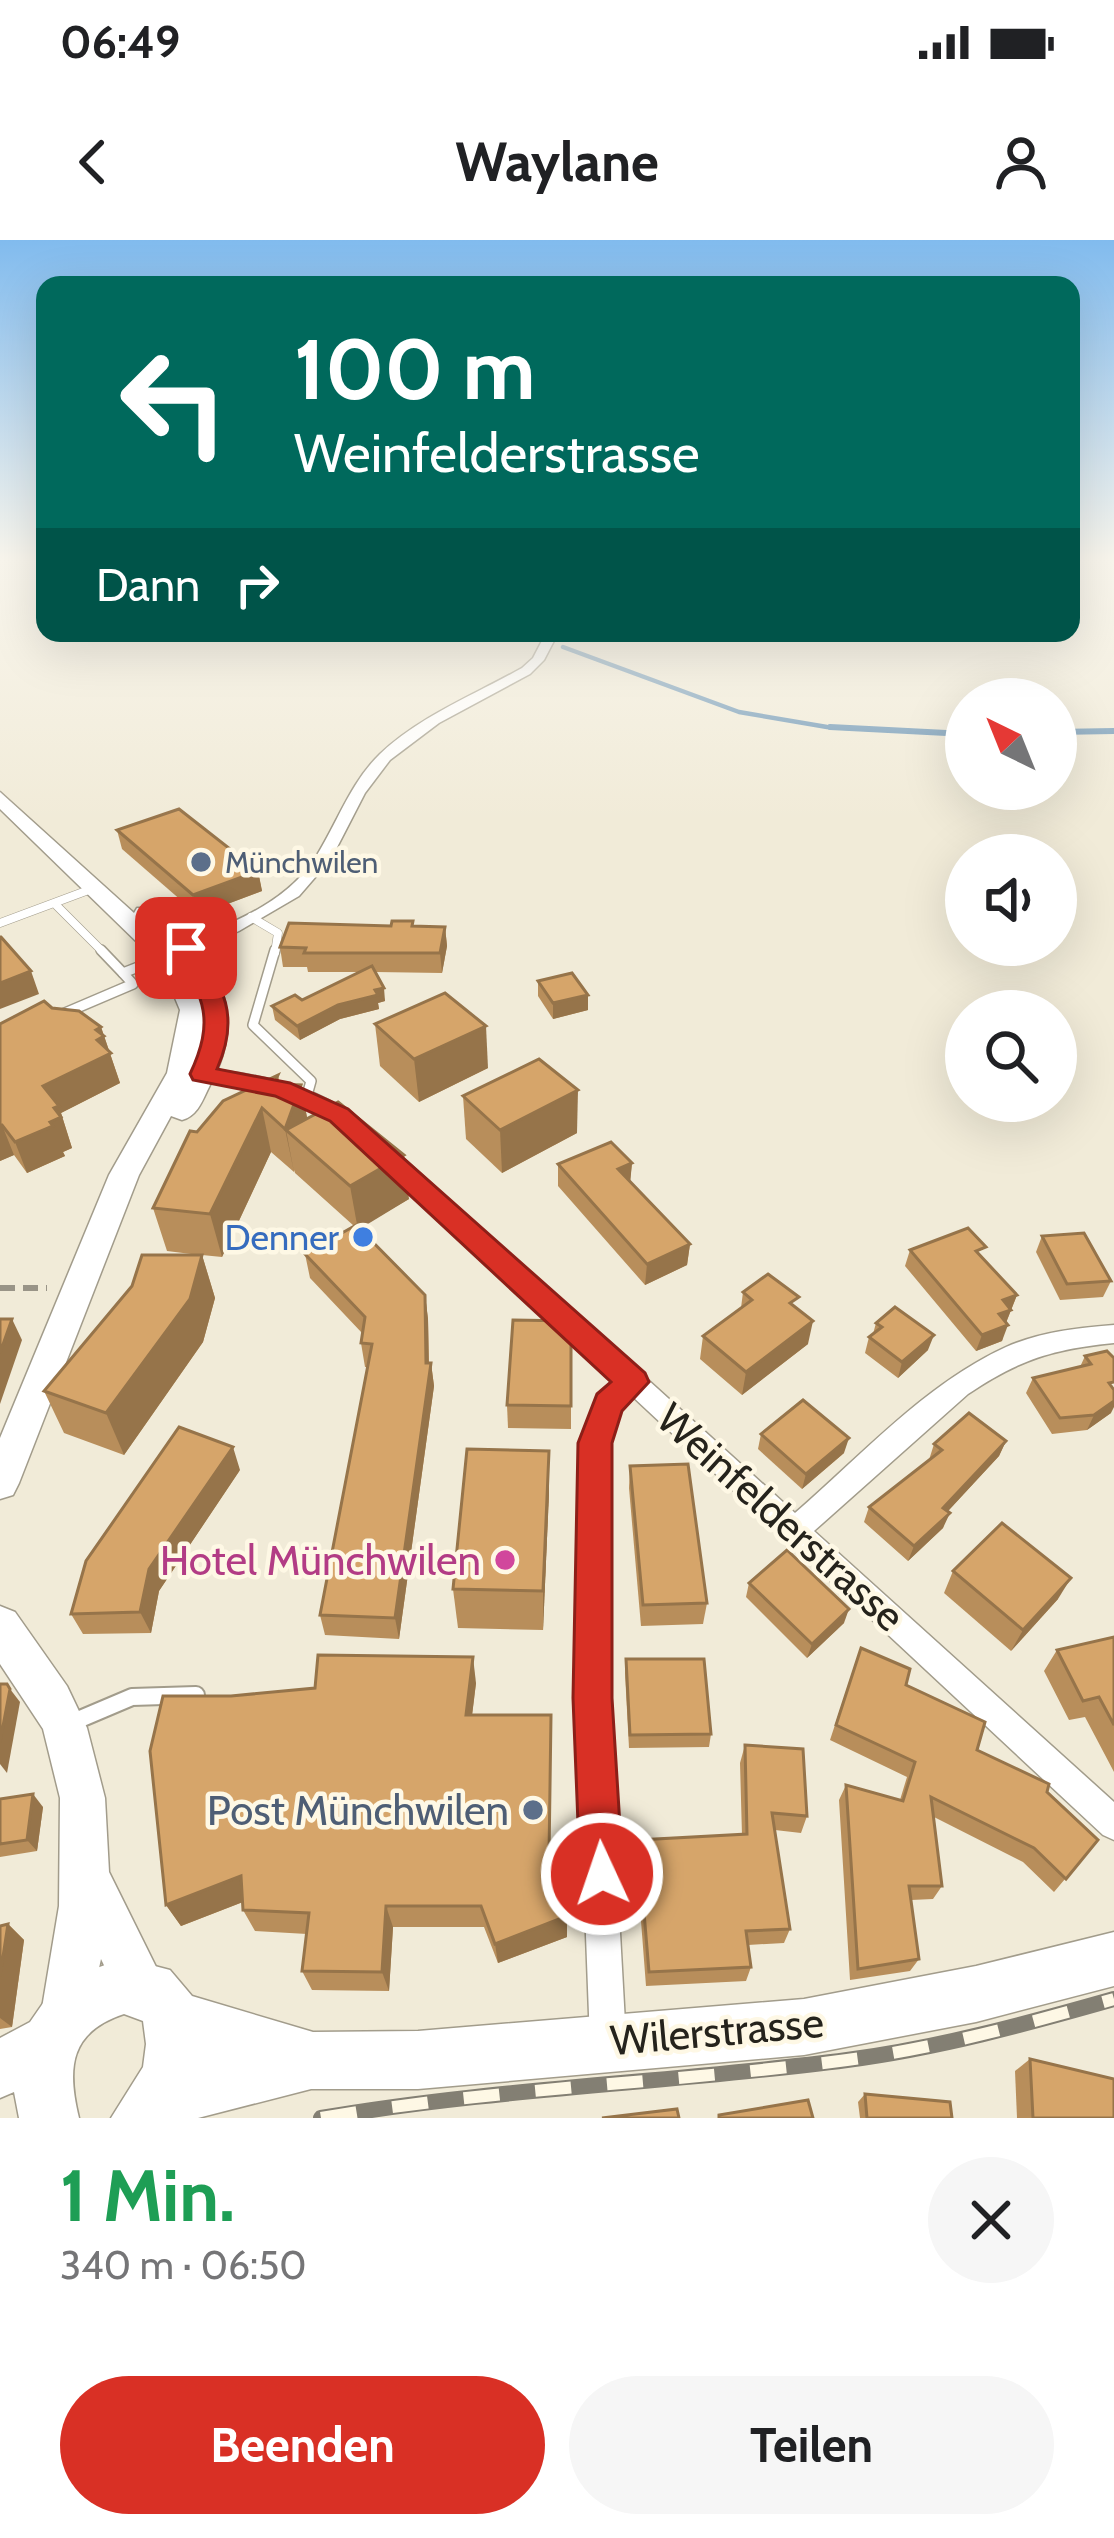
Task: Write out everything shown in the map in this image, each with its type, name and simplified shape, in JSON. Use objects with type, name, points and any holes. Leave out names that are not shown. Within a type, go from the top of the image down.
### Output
[{"type":"main road","points":[[0,798],[175,953],[217,1001],[211,1054],[191,1074],[139,1178],[115,1203],[76,1288],[0,1483]]},
{"type":"main road","points":[[0,1626],[65,1726],[76,1770],[87,1880],[38,2042],[41,2066],[35,2115]]},
{"type":"main road","points":[[87,1880],[156,2002],[174,2057],[149,2109]]},
{"type":"main road","name":"Wilerstrasse","points":[[149,2109],[314,2061],[418,2060],[804,2027],[976,1994],[1114,1959]]},
{"type":"main road","points":[[38,2042],[103,1988],[156,2002]]},
{"type":"main road","name":"Wilerstrasse","points":[[156,2002],[314,2061]]},
{"type":"street","points":[[175,953],[251,917],[307,880],[365,781],[386,756],[420,731],[526,671],[546,645]]},
{"type":"street","name":"Weinfelderstrasse","points":[[191,1074],[260,1083],[306,1099],[364,1134],[1114,1824]]},
{"type":"street","points":[[796,1530],[971,1378],[1014,1354],[1057,1340],[1114,1334]]},
{"type":"street","points":[[608,2041],[592,1698],[595,1443],[608,1403],[633,1382]]},
{"type":"lane","points":[[0,923],[57,905],[90,882]]},
{"type":"lane","points":[[44,1022],[133,984],[57,905]]},
{"type":"lane","points":[[251,917],[278,933],[276,956],[253,1025],[311,1081],[306,1099]]},
{"type":"lane","points":[[123,974],[175,953]]},
{"type":"lane","points":[[65,1726],[104,1703],[139,1692],[196,1695]]},
{"type":"path","points":[[0,1288],[76,1288]]},
{"type":"building","points":[[179,809],[258,871],[193,895],[117,830]]},
{"type":"building","points":[[392,921],[445,927],[440,953],[304,953],[306,948],[280,947],[289,923],[391,926]]},
{"type":"building","points":[[1,937],[31,971],[0,983]]},
{"type":"building","points":[[372,966],[384,988],[375,990],[378,995],[338,1005],[297,1026],[272,1006],[295,995],[302,1000]]},
{"type":"building","points":[[572,973],[588,995],[553,1003],[538,981]]},
{"type":"building","points":[[445,993],[486,1026],[414,1059],[375,1024]]},
{"type":"building","points":[[44,1001],[52,1008],[79,1011],[101,1027],[96,1030],[104,1036],[97,1040],[111,1053],[43,1086],[59,1106],[54,1108],[61,1117],[50,1122],[53,1126],[15,1142],[0,1125],[0,1024]]},
{"type":"building","points":[[539,1059],[578,1090],[500,1130],[463,1096]]},
{"type":"building","points":[[278,1075],[274,1084],[301,1085],[285,1129],[262,1108],[210,1214],[153,1208],[190,1131],[197,1132],[223,1101]]},
{"type":"building","points":[[338,1102],[404,1155],[350,1186],[286,1130]]},
{"type":"building","points":[[611,1142],[632,1163],[618,1169],[690,1244],[647,1264],[558,1164]]},
{"type":"building","points":[[356,1225],[425,1295],[426,1363],[431,1363],[395,1618],[320,1615],[372,1344],[361,1343],[365,1317],[305,1254]]},
{"type":"building","points":[[968,1228],[986,1247],[976,1251],[1017,1295],[1003,1300],[1011,1310],[999,1314],[1008,1325],[982,1335],[910,1250]]},
{"type":"building","points":[[1084,1233],[1111,1281],[1067,1284],[1042,1236]]},
{"type":"building","points":[[142,1255],[202,1255],[190,1299],[106,1413],[44,1391],[132,1286]]},
{"type":"building","points":[[768,1274],[799,1297],[790,1303],[813,1321],[746,1372],[703,1336],[752,1300],[743,1292]]},
{"type":"building","points":[[895,1307],[934,1335],[902,1362],[869,1337],[882,1327],[876,1323]]},
{"type":"building","points":[[0,1319],[12,1319],[0,1353]]},
{"type":"building","points":[[513,1320],[571,1321],[571,1406],[507,1405]]},
{"type":"building","points":[[1107,1351],[1114,1358],[1114,1382],[1109,1383],[1114,1401],[1094,1415],[1060,1418],[1033,1378],[1091,1364],[1085,1356]]},
{"type":"building","points":[[803,1400],[849,1438],[806,1474],[761,1434]]},
{"type":"building","points":[[969,1413],[1006,1441],[943,1508],[950,1513],[914,1546],[869,1507],[942,1450],[934,1444]]},
{"type":"building","points":[[179,1427],[233,1447],[149,1569],[140,1612],[71,1614],[86,1561]]},
{"type":"building","name":"Hotel Münchwilen","points":[[467,1449],[549,1451],[543,1591],[453,1589]]},
{"type":"building","points":[[688,1464],[707,1603],[643,1605],[630,1466]]},
{"type":"building","points":[[1002,1523],[1071,1578],[1023,1630],[953,1571]]},
{"type":"building","points":[[787,1550],[849,1609],[812,1644],[749,1583]]},
{"type":"building","points":[[1114,1637],[1114,1725],[1099,1697],[1083,1701],[1057,1650]]},
{"type":"building","points":[[861,1648],[910,1669],[906,1685],[985,1722],[977,1750],[1049,1784],[1047,1792],[1098,1840],[1066,1879],[1034,1848],[931,1797],[942,1886],[909,1886],[919,1959],[858,1969],[846,1785],[903,1801],[915,1762],[836,1725]]},
{"type":"building","points":[[318,1655],[473,1657],[466,1715],[551,1715],[549,1857],[567,1916],[495,1944],[481,1906],[386,1906],[382,1972],[302,1971],[309,1913],[243,1910],[241,1876],[166,1905],[150,1751],[163,1696],[315,1688]]},
{"type":"building","points":[[626,1659],[704,1659],[711,1734],[630,1735]]},
{"type":"building","points":[[0,1684],[10,1689],[0,1742]]},
{"type":"building","points":[[745,1745],[803,1749],[807,1816],[772,1813],[790,1929],[746,1931],[751,1967],[649,1972],[638,1840],[747,1834]]},
{"type":"building","points":[[33,1794],[27,1840],[0,1844],[0,1799]]},
{"type":"building","points":[[8,1924],[0,1976],[0,1926]]},
{"type":"building","points":[[1030,2059],[1114,2079],[1114,2118],[1033,2118]]},
{"type":"building","points":[[865,2094],[950,2102],[952,2118],[867,2118]]},
{"type":"building","points":[[808,2100],[813,2118],[719,2118],[719,2115]]},
{"type":"building","points":[[677,2109],[679,2118],[602,2118]]},
{"type":"waterway","points":[[563,647],[739,712],[827,727],[877,729]]},
{"type":"waterway","points":[[830,727],[877,729]]},
{"type":"waterway","points":[[877,729],[889,730]]},
{"type":"waterway","points":[[877,729],[945,733]]},
{"type":"waterway","points":[[1077,732],[1114,731]]},
{"type":"railway","points":[[321,2118],[881,2055],[1114,1999]]},
{"type":"place","name":"Münchwilen","points":[[201,862]]},
{"type":"place","name":"Denner","points":[[363,1237]]},
{"type":"place","name":"Hotel Münchwilen","points":[[505,1560]]},
{"type":"place","name":"Post Münchwilen","points":[[533,1810]]},
{"type":"route","points":[[186,948],[205,973],[217,1001],[211,1054],[202,1074],[281,1089],[339,1115],[633,1382],[608,1403],[595,1443],[592,1698],[602,1874]]}]
